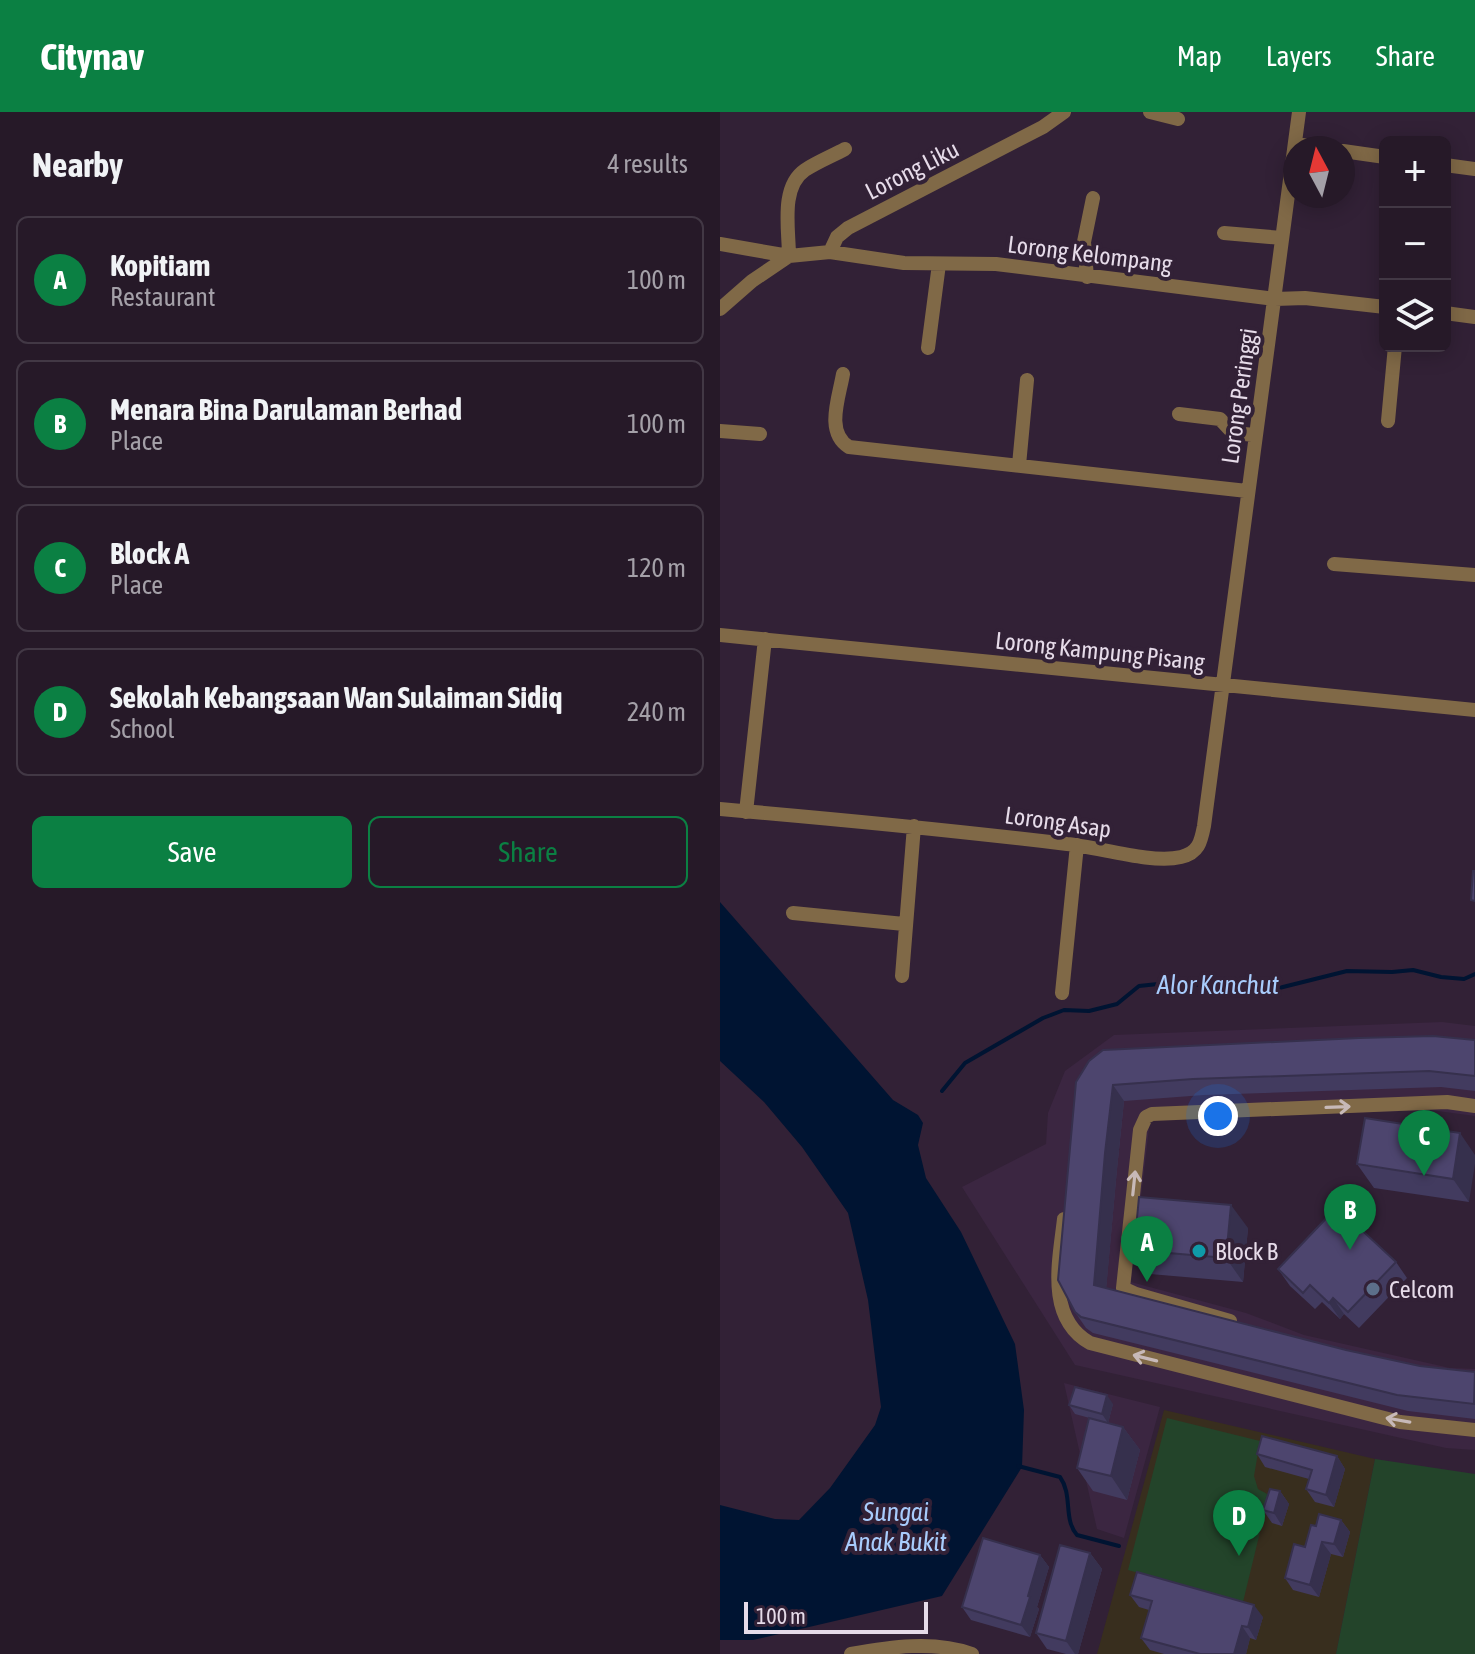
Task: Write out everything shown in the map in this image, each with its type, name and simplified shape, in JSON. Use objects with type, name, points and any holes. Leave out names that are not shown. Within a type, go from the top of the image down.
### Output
[{"type":"street","name":"Lorong Liku","points":[[830,252],[837,237],[848,228],[1043,127],[1064,112]]},
{"type":"street","points":[[1150,112],[1178,119]]},
{"type":"street","name":"Lorong Peringgi","points":[[1296,136],[1299,112]]},
{"type":"street","points":[[789,256],[789,199],[795,179],[803,171],[845,149]]},
{"type":"street","points":[[1355,153],[1379,156]]},
{"type":"street","points":[[1451,166],[1475,169]]},
{"type":"street","points":[[1087,277],[1084,242],[1093,198]]},
{"type":"street","name":"Lorong Peringgi","points":[[1223,686],[1286,208]]},
{"type":"street","points":[[1224,233],[1282,238]]},
{"type":"street","points":[[720,244],[789,256]]},
{"type":"street","name":"Lorong Kelompang","points":[[789,256],[830,252],[904,263],[996,264],[1275,299],[1305,298],[1379,306]]},
{"type":"street","points":[[720,309],[752,281],[789,256]]},
{"type":"street","points":[[928,348],[939,264]]},
{"type":"street","points":[[1451,314],[1475,317]]},
{"type":"street","points":[[1388,421],[1394,352]]},
{"type":"street","points":[[843,374],[835,423],[840,441],[849,447],[1247,491]]},
{"type":"street","points":[[1019,465],[1027,380]]},
{"type":"street","points":[[1179,414],[1220,419],[1233,433],[1255,435]]},
{"type":"street","points":[[720,431],[760,434]]},
{"type":"street","points":[[1334,564],[1475,575]]},
{"type":"street","name":"Lorong Kampung Pisang","points":[[720,635],[1475,710]]},
{"type":"street","points":[[746,812],[765,639]]},
{"type":"street","name":"Lorong Asap","points":[[720,809],[914,826],[1077,845],[1162,859],[1182,857],[1195,852],[1200,843],[1223,686]]},
{"type":"street","points":[[902,976],[914,826]]},
{"type":"street","points":[[1062,993],[1077,845]]},
{"type":"street","points":[[793,913],[904,924]]},
{"type":"street","points":[[1240,1324],[1123,1288],[1140,1130],[1146,1117],[1152,1114],[1447,1102],[1475,1106]]},
{"type":"street","points":[[1065,1207],[1058,1291],[1061,1308],[1077,1336],[1090,1343],[1400,1422],[1475,1430]]},
{"type":"street","points":[[851,1654],[876,1649],[934,1646],[972,1654]]},
{"type":"shaded area","points":[[1442,1022],[1475,1026],[1475,1116],[1430,1110],[1150,1120],[1131,1282],[1246,1313],[1304,1335],[1450,1368],[1475,1369],[1475,1450],[1446,1448],[1075,1365],[962,1187],[1046,1144],[1048,1113],[1065,1071],[1114,1035]]},
{"type":"shaded area","points":[[1064,1383],[1160,1407],[1124,1538],[1097,1529]]},
{"type":"shaded area","points":[[1164,1410],[1375,1459],[1336,1654],[1097,1654]]},
{"type":"green space","points":[[1167,1418],[1260,1441],[1254,1476],[1258,1489],[1269,1495],[1243,1602],[1128,1570]]},
{"type":"green space","points":[[1375,1459],[1475,1474],[1475,1654],[1336,1654]]},
{"type":"water","name":"Sungai Anak Bukit","points":[[720,902],[893,1100],[918,1115],[923,1123],[918,1145],[926,1178],[961,1232],[1015,1344],[1024,1410],[1022,1467],[942,1596],[753,1640],[720,1640],[720,1505],[775,1519],[799,1520],[830,1488],[875,1425],[881,1407],[868,1300],[848,1213],[802,1147],[764,1102],[720,1061]]},
{"type":"building","points":[[1475,871],[1475,901],[1471,900]]},
{"type":"building","points":[[1433,1036],[1475,1040],[1475,1076],[1429,1071],[1193,1079],[1113,1085],[1094,1285],[1346,1350],[1420,1366],[1475,1372],[1474,1404],[1397,1395],[1081,1317],[1075,1312],[1058,1280],[1076,1082],[1089,1061],[1103,1050]]},
{"type":"building","points":[[1365,1118],[1460,1133],[1453,1179],[1357,1164]]},
{"type":"building","points":[[1139,1197],[1231,1205],[1226,1258],[1134,1250]]},
{"type":"building","points":[[1337,1207],[1396,1262],[1348,1312],[1333,1298],[1329,1303],[1310,1285],[1303,1293],[1278,1269]]},
{"type":"building","points":[[1075,1387],[1107,1395],[1102,1414],[1069,1405]]},
{"type":"building","points":[[1089,1418],[1123,1427],[1111,1476],[1077,1468]]},
{"type":"building","points":[[1262,1436],[1337,1456],[1326,1495],[1306,1489],[1312,1470],[1257,1454]]},
{"type":"building","points":[[1270,1489],[1280,1491],[1274,1513],[1263,1510]]},
{"type":"building","points":[[1319,1514],[1341,1520],[1334,1544],[1322,1542],[1310,1585],[1285,1578],[1294,1544],[1305,1547],[1311,1525],[1316,1526]]},
{"type":"building","points":[[983,1538],[1040,1555],[1021,1625],[962,1607]]},
{"type":"building","points":[[1060,1545],[1090,1553],[1066,1641],[1036,1633]]},
{"type":"building","points":[[1137,1572],[1254,1605],[1248,1627],[1242,1626],[1234,1654],[1200,1654],[1141,1638],[1152,1601],[1130,1595]]},
{"type":"waterway","name":"Alor Kanchut","points":[[942,1091],[965,1063],[1043,1018],[1064,1010],[1089,1011],[1117,1004],[1139,986],[1177,982],[1239,990],[1279,988],[1347,971],[1413,970],[1464,979],[1475,974]]},
{"type":"waterway","points":[[1018,1466],[1060,1477],[1066,1491],[1070,1522],[1077,1535],[1119,1546]]},
{"type":"place","name":"Block A","points":[[1424,1176]]},
{"type":"place","name":"Menara Bina Darulaman Berhad","points":[[1350,1250]]},
{"type":"place","name":"Block B","points":[[1199,1251]]},
{"type":"place","name":"Kopitiam","points":[[1147,1282]]},
{"type":"place","name":"Celcom","points":[[1373,1289]]},
{"type":"place","name":"Sekolah Kebangsaan Wan Sulaiman Sidiq","points":[[1239,1556]]}]
